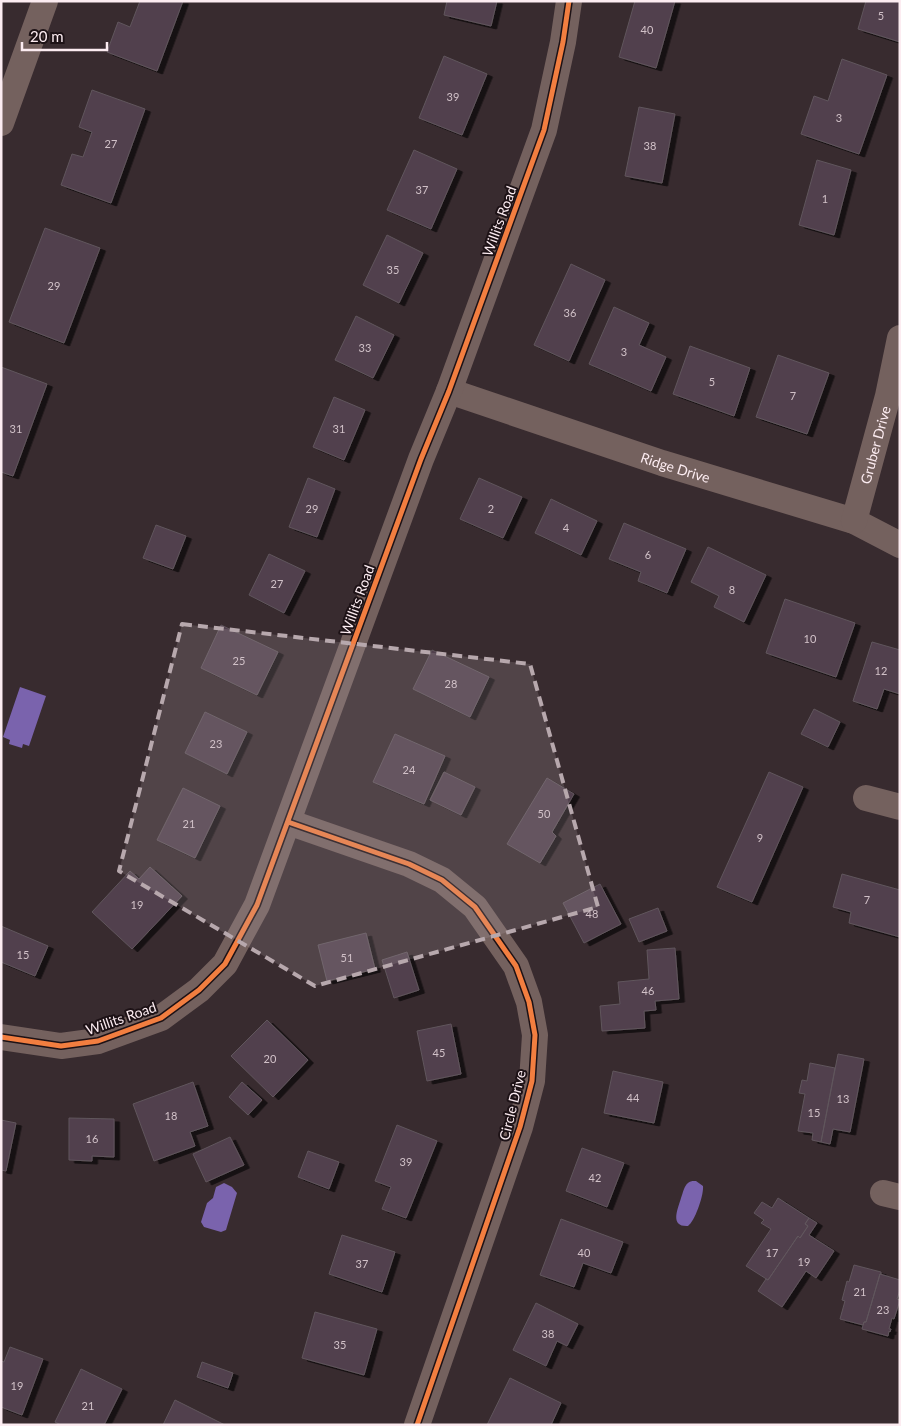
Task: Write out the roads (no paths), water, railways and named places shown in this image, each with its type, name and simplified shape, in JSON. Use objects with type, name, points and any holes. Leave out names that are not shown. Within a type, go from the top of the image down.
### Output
[{"type":"street","points":[[1,123],[45,1]]},
{"type":"street","name":"Willits Road","points":[[1,1037],[61,1046],[98,1041],[161,1018],[199,990],[225,964],[257,905],[421,459],[449,391],[544,130],[563,42],[569,1]]},
{"type":"street","name":"Gruber Drive","points":[[854,521],[888,396],[900,338]]},
{"type":"street","name":"Ridge Drive","points":[[449,391],[662,463],[854,521],[900,545]]},
{"type":"street","points":[[866,798],[900,807]]},
{"type":"street","name":"Circle Drive","points":[[288,822],[409,864],[442,880],[475,907],[516,966],[530,1002],[535,1035],[530,1090],[520,1127],[417,1425]]}]
